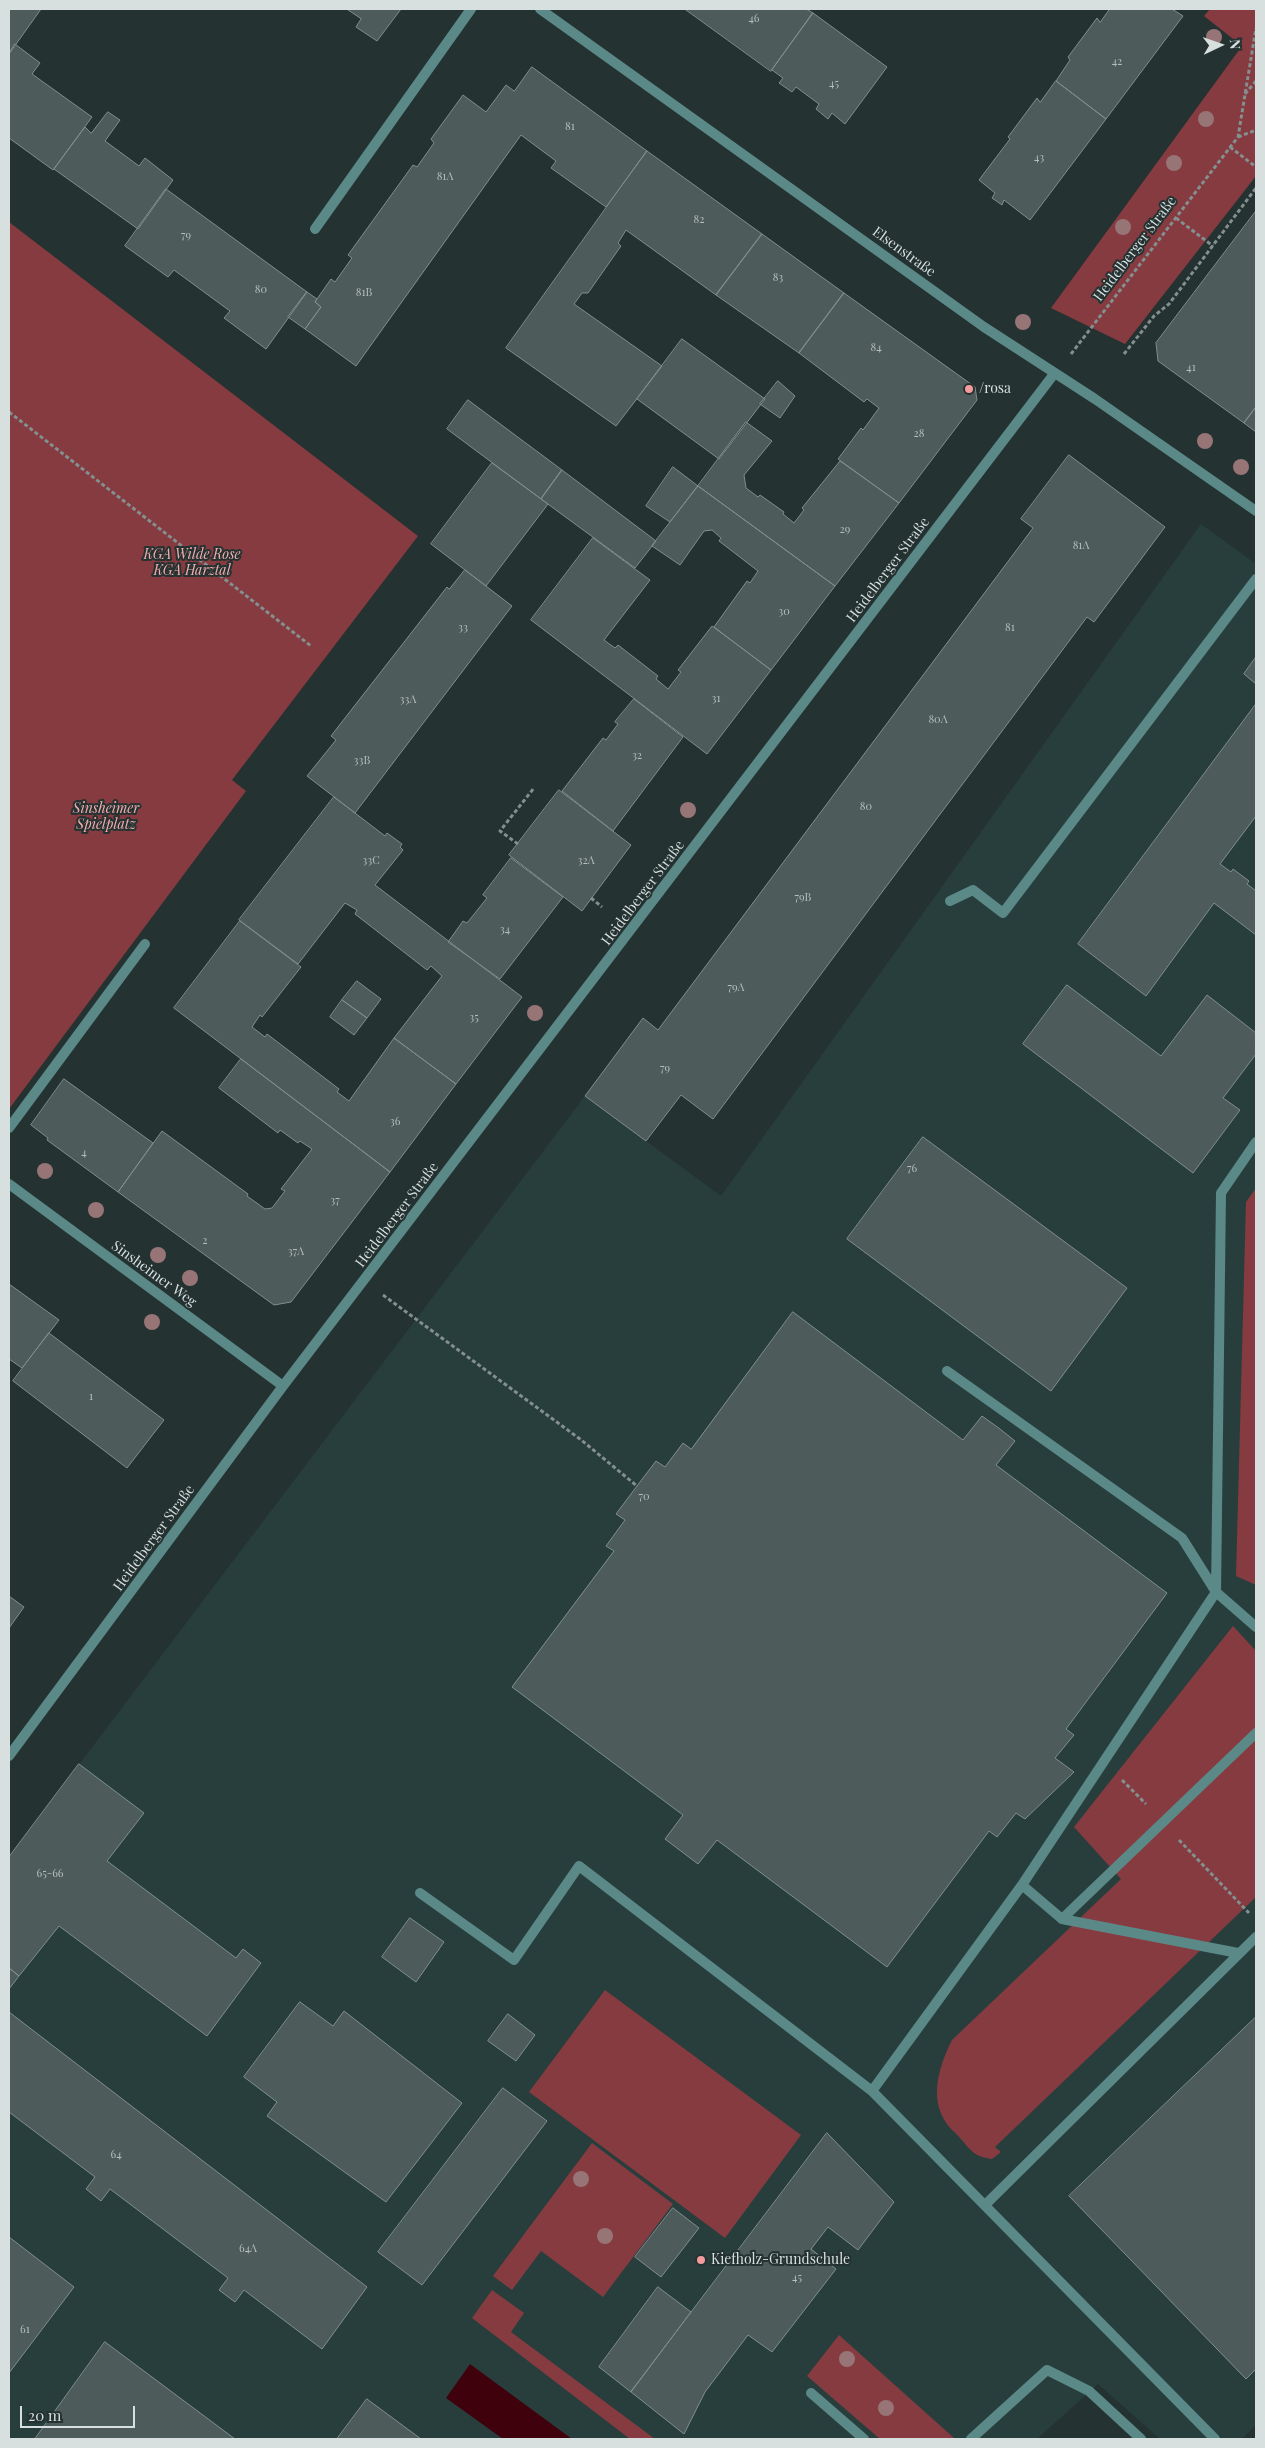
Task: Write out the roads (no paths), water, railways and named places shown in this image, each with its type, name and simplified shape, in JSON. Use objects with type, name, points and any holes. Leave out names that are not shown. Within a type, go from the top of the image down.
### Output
[{"type":"street","points":[[315,229],[472,9]]},
{"type":"street","name":"Elsenstraße","points":[[540,9],[984,327],[1095,399],[1256,511]]},
{"type":"street","name":"Heidelberger Straße","points":[[9,1756],[284,1386],[1054,374]]},
{"type":"street","points":[[950,901],[973,890],[1004,913],[1256,579]]},
{"type":"street","points":[[9,1128],[145,944]]},
{"type":"street","points":[[872,2091],[1022,1885],[1216,1592],[1221,1193],[1256,1142]]},
{"type":"street","name":"Sinsheimer Weg","points":[[9,1184],[284,1386]]},
{"type":"street","points":[[946,1370],[1182,1538],[1216,1592],[1256,1627]]},
{"type":"street","points":[[1062,1919],[1256,1733]]},
{"type":"street","points":[[420,1893],[514,1960],[579,1866],[872,2091],[1215,2439]]},
{"type":"street","points":[[1022,1885],[1062,1919],[1238,1953]]},
{"type":"street","points":[[985,2204],[1256,1937]]},
{"type":"street","points":[[971,2439],[1047,2370],[1089,2391],[1141,2439]]},
{"type":"street","points":[[811,2393],[864,2439]]},
{"type":"place","name":"/rosa","points":[[969,389]]},
{"type":"place","name":"Kiefholz-Grundschule","points":[[701,2260]]},
{"type":"park label","name":"KGA Wilde Rose KGA Harztal","points":[[192,564]]},
{"type":"park label","name":"Sinsheimer Spielplatz","points":[[106,818]]}]
